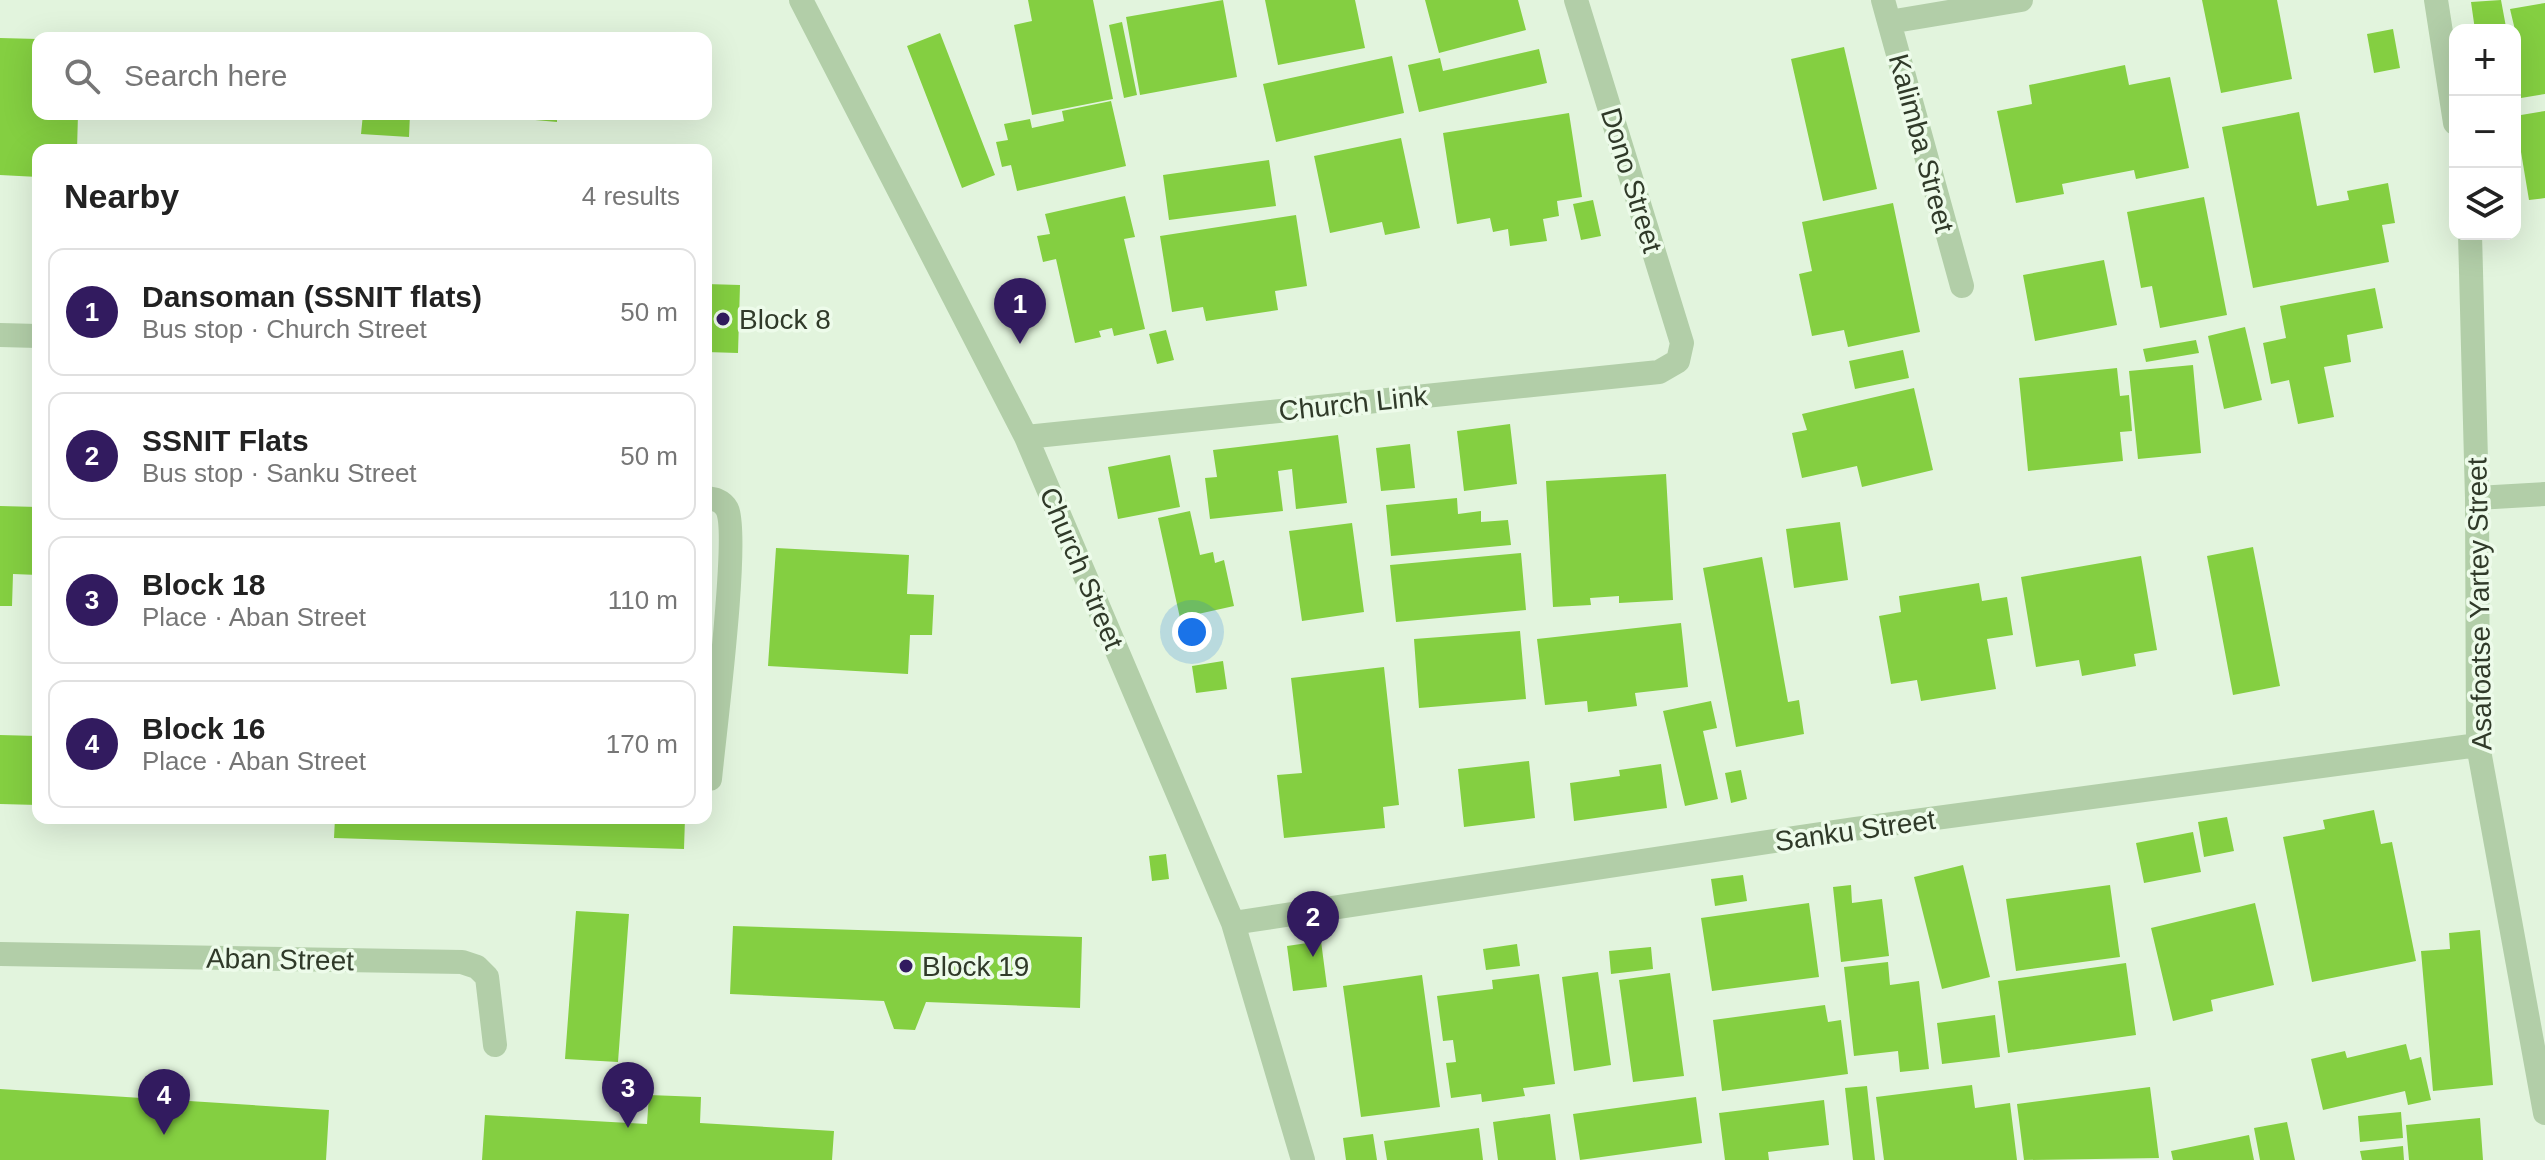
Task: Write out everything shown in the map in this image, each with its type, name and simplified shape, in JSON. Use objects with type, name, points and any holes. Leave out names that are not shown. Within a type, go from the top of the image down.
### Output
[{"type":"street","name":"Church Street","points":[[801,0],[1026,437],[1233,923],[1303,1160]]},
{"type":"street","name":"Dono Street","points":[[1576,0],[1682,343],[1678,361]]},
{"type":"street","points":[[1886,11],[2021,0]]},
{"type":"street","points":[[2436,0],[2451,96]]},
{"type":"street","name":"Kalimba Street","points":[[1886,11],[1962,286]]},
{"type":"street","name":"Asafoatse Yartey Street","points":[[2470,240],[2477,498],[2478,745],[2545,1113]]},
{"type":"street","points":[[0,335],[32,336]]},
{"type":"street","name":"Church Link","points":[[1026,437],[1659,372],[1678,361]]},
{"type":"street","points":[[2477,498],[2545,494]]},
{"type":"street","points":[[712,499],[719,500],[727,509],[729,523],[728,578],[712,757]]},
{"type":"street","name":"Sanku Street","points":[[1233,923],[1854,829],[2478,745]]},
{"type":"street","name":"Aban Street","points":[[0,954],[462,962],[477,967],[487,977],[495,1045]]},
{"type":"building","points":[[1028,0],[1093,0],[1113,99],[1032,115],[1014,25],[1032,21]]},
{"type":"building","points":[[1223,0],[1237,77],[1140,95],[1126,17]]},
{"type":"building","points":[[1265,0],[1355,0],[1365,48],[1278,65]]},
{"type":"building","points":[[1425,0],[1518,0],[1526,30],[1439,53]]},
{"type":"building","points":[[2202,0],[2277,0],[2292,79],[2221,93]]},
{"type":"building","points":[[2501,0],[2505,24],[2474,24],[2471,2]]},
{"type":"building","points":[[2545,3],[2545,94],[2521,98],[2521,24],[2514,24],[2510,9]]},
{"type":"building","points":[[1122,22],[1137,95],[1124,98],[1109,25]]},
{"type":"building","points":[[2393,29],[2400,68],[2374,73],[2367,34]]},
{"type":"building","points":[[940,33],[995,175],[962,188],[907,46]]},
{"type":"building","points":[[0,38],[32,39],[32,120],[78,120],[77,144],[32,144],[32,177],[0,175]]},
{"type":"building","points":[[1844,47],[1877,189],[1823,201],[1791,59]]},
{"type":"building","points":[[1539,49],[1547,83],[1419,112],[1408,65],[1440,58],[1443,71]]},
{"type":"building","points":[[1392,56],[1404,113],[1276,142],[1263,84]]},
{"type":"building","points":[[2125,65],[2129,85],[2170,77],[2189,168],[2136,179],[2134,170],[2062,184],[2064,194],[2016,203],[1997,111],[2032,104],[2029,85]]},
{"type":"building","points":[[1111,101],[1126,166],[1017,191],[1011,165],[1002,167],[996,142],[1008,140],[1004,124],[1030,119],[1032,128],[1064,121],[1062,111]]},
{"type":"building","points":[[2545,111],[2545,198],[2529,200],[2521,152],[2521,115]]},
{"type":"building","points":[[2299,112],[2317,206],[2349,200],[2347,191],[2388,183],[2395,223],[2382,225],[2389,262],[2253,288],[2222,127]]},
{"type":"building","points":[[1569,113],[1582,197],[1557,201],[1559,216],[1543,219],[1547,241],[1510,246],[1508,229],[1493,232],[1490,218],[1457,224],[1443,133]]},
{"type":"building","points":[[362,120],[410,120],[409,137],[361,134]]},
{"type":"building","points":[[1401,138],[1420,228],[1385,235],[1382,222],[1330,233],[1314,156]]},
{"type":"building","points":[[1269,160],[1276,206],[1169,220],[1163,175]]},
{"type":"building","points":[[1125,196],[1135,237],[1124,239],[1145,329],[1114,336],[1112,328],[1099,331],[1101,337],[1075,343],[1056,259],[1043,262],[1037,236],[1050,234],[1045,214]]},
{"type":"building","points":[[2204,197],[2227,315],[2160,328],[2152,286],[2141,288],[2127,212]]},
{"type":"building","points":[[1593,200],[1601,236],[1581,240],[1573,204]]},
{"type":"building","points":[[1893,203],[1920,332],[1848,347],[1844,330],[1812,336],[1799,274],[1812,271],[1802,222]]},
{"type":"building","points":[[1296,215],[1307,286],[1275,291],[1278,310],[1206,321],[1203,307],[1172,312],[1160,236]]},
{"type":"building","points":[[2104,260],[2117,325],[2035,341],[2023,275]]},
{"type":"building","name":"Block 8","points":[[712,284],[740,285],[738,353],[712,352]]},
{"type":"building","points":[[2375,288],[2383,328],[2347,335],[2351,362],[2324,367],[2334,417],[2298,424],[2289,380],[2271,384],[2263,343],[2286,338],[2280,306]]},
{"type":"building","points":[[2245,327],[2262,400],[2224,409],[2208,336]]},
{"type":"building","points":[[1166,330],[1174,360],[1157,364],[1149,334]]},
{"type":"building","points":[[2196,340],[2199,353],[2146,362],[2143,349]]},
{"type":"building","points":[[1903,350],[1909,378],[1855,389],[1849,361]]},
{"type":"building","points":[[2193,365],[2201,453],[2138,459],[2129,371]]},
{"type":"building","points":[[2117,368],[2120,396],[2129,395],[2132,431],[2120,432],[2123,461],[2028,471],[2019,378]]},
{"type":"building","points":[[1914,388],[1933,470],[1862,487],[1857,466],[1802,478],[1792,433],[1807,430],[1802,414]]},
{"type":"building","points":[[1510,424],[1517,484],[1464,491],[1457,431]]},
{"type":"building","points":[[1338,435],[1347,503],[1296,509],[1292,469],[1278,471],[1283,511],[1210,519],[1205,478],[1217,477],[1213,450]]},
{"type":"building","points":[[1410,444],[1415,488],[1381,491],[1376,448]]},
{"type":"building","points":[[1170,455],[1180,507],[1118,519],[1108,467]]},
{"type":"building","points":[[1666,474],[1673,600],[1619,603],[1619,596],[1590,598],[1591,605],[1553,607],[1546,481]]},
{"type":"building","points":[[1457,498],[1458,514],[1481,511],[1481,522],[1508,520],[1511,545],[1391,556],[1386,505]]},
{"type":"building","points":[[0,506],[32,507],[32,575],[13,574],[12,606],[0,606]]},
{"type":"building","points":[[1190,511],[1200,555],[1213,552],[1215,563],[1224,560],[1234,606],[1180,618],[1158,518]]},
{"type":"building","points":[[1840,522],[1848,580],[1794,588],[1786,529]]},
{"type":"building","points":[[1352,523],[1364,612],[1302,621],[1289,531]]},
{"type":"building","points":[[2253,547],[2280,686],[2233,695],[2207,556]]},
{"type":"building","points":[[776,548],[909,555],[907,594],[934,595],[932,635],[910,635],[908,674],[768,666]]},
{"type":"building","points":[[1521,553],[1526,610],[1396,622],[1390,565]]},
{"type":"building","points":[[2141,556],[2157,650],[2134,654],[2136,666],[2082,676],[2079,660],[2036,667],[2021,577]]},
{"type":"building","points":[[1762,557],[1788,702],[1799,700],[1804,734],[1736,747],[1703,568]]},
{"type":"building","points":[[1979,583],[1982,601],[2007,597],[2013,635],[1987,639],[1996,689],[1921,701],[1917,680],[1891,684],[1879,616],[1901,612],[1899,596]]},
{"type":"building","points":[[1681,623],[1688,687],[1635,693],[1637,706],[1588,712],[1587,701],[1545,705],[1537,639]]},
{"type":"building","points":[[1520,631],[1526,699],[1419,708],[1414,639]]},
{"type":"building","points":[[1223,661],[1227,689],[1196,693],[1192,666]]},
{"type":"building","points":[[1384,667],[1399,805],[1383,807],[1385,828],[1284,838],[1277,775],[1302,773],[1291,678]]},
{"type":"building","points":[[1711,701],[1717,728],[1703,731],[1718,799],[1685,806],[1663,711]]},
{"type":"building","points":[[0,735],[32,736],[32,805],[0,804]]},
{"type":"building","points":[[1529,761],[1535,818],[1464,827],[1458,769]]},
{"type":"building","points":[[1661,764],[1667,808],[1574,821],[1570,783],[1620,776],[1619,770]]},
{"type":"building","points":[[1741,770],[1747,799],[1731,803],[1725,773]]},
{"type":"building","points":[[2374,810],[2381,844],[2392,842],[2416,961],[2312,982],[2283,837],[2325,829],[2323,820]]},
{"type":"building","points":[[2227,817],[2234,851],[2204,857],[2198,822]]},
{"type":"building","points":[[335,824],[685,824],[684,849],[334,838]]},
{"type":"building","points":[[2193,832],[2201,872],[2144,883],[2136,843]]},
{"type":"building","points":[[1166,854],[1169,879],[1152,881],[1149,856]]},
{"type":"building","points":[[1963,865],[1990,977],[1942,989],[1914,877]]},
{"type":"building","points":[[1743,875],[1747,901],[1715,906],[1711,879]]},
{"type":"building","points":[[1851,885],[1852,903],[1882,899],[1889,956],[1841,962],[1833,887]]},
{"type":"building","points":[[2110,885],[2120,957],[2016,971],[2006,899]]},
{"type":"building","points":[[1809,903],[1819,977],[1712,991],[1701,918]]},
{"type":"building","points":[[2255,903],[2274,985],[2211,1000],[2213,1011],[2173,1021],[2151,928]]},
{"type":"building","points":[[576,911],[629,914],[618,1062],[565,1059]]},
{"type":"building","name":"Block 19","points":[[733,926],[1082,937],[1080,1008],[926,1002],[915,1030],[894,1029],[884,1001],[730,994]]},
{"type":"building","points":[[2480,930],[2493,1085],[2433,1091],[2421,951],[2450,949],[2449,933]]},
{"type":"building","points":[[1321,941],[1327,987],[1293,991],[1287,946]]},
{"type":"building","points":[[1517,944],[1520,966],[1486,970],[1483,949]]},
{"type":"building","points":[[1651,947],[1653,969],[1611,974],[1609,951]]},
{"type":"building","points":[[1888,962],[1890,985],[1919,981],[1929,1069],[1900,1072],[1898,1051],[1854,1056],[1844,967]]},
{"type":"building","points":[[2126,963],[2136,1035],[2008,1053],[1998,981]]},
{"type":"building","points":[[1598,972],[1611,1065],[1574,1071],[1562,977]]},
{"type":"building","points":[[1670,973],[1684,1076],[1633,1082],[1619,980]]},
{"type":"building","points":[[1539,974],[1555,1084],[1523,1088],[1525,1096],[1482,1102],[1481,1094],[1451,1098],[1446,1063],[1456,1062],[1453,1040],[1443,1041],[1437,996],[1493,989],[1492,980]]},
{"type":"building","points":[[1422,975],[1440,1107],[1361,1117],[1343,986]]},
{"type":"building","points":[[1825,1005],[1828,1022],[1841,1020],[1848,1074],[1722,1091],[1713,1020]]},
{"type":"building","points":[[1995,1015],[2000,1057],[1942,1064],[1937,1023]]},
{"type":"building","points":[[2406,1044],[2410,1060],[2421,1057],[2431,1100],[2408,1105],[2405,1091],[2323,1110],[2311,1059],[2345,1051],[2347,1058]]},
{"type":"building","points":[[1972,1085],[1975,1108],[2010,1103],[2017,1160],[1884,1160],[1876,1097]]},
{"type":"building","points":[[1867,1086],[1875,1160],[1853,1160],[1845,1088]]},
{"type":"building","points":[[2150,1087],[2159,1158],[2024,1160],[2017,1104]]},
{"type":"building","points":[[0,1089],[329,1110],[326,1160],[0,1160]]},
{"type":"building","points":[[649,1095],[701,1097],[700,1123],[834,1131],[832,1160],[482,1160],[485,1115],[647,1124]]},
{"type":"building","points":[[1696,1097],[1702,1143],[1580,1160],[1573,1114]]},
{"type":"building","points":[[1824,1100],[1829,1145],[1768,1152],[1769,1160],[1725,1160],[1719,1113]]},
{"type":"building","points":[[2401,1112],[2403,1138],[2360,1142],[2358,1116]]},
{"type":"building","points":[[1550,1114],[1556,1160],[1498,1160],[1493,1122]]},
{"type":"building","points":[[2480,1118],[2483,1160],[2409,1160],[2406,1125]]},
{"type":"building","points":[[2287,1122],[2295,1160],[2260,1160],[2254,1128]]},
{"type":"building","points":[[1479,1128],[1483,1160],[1387,1160],[1384,1141]]},
{"type":"building","points":[[1373,1134],[1377,1160],[1346,1160],[1343,1138]]},
{"type":"building","points":[[2249,1135],[2254,1160],[2173,1160],[2171,1151]]},
{"type":"building","points":[[2403,1146],[2404,1160],[2362,1160],[2360,1151]]},
{"type":"place","name":"Block 8","points":[[723,319]]},
{"type":"place","name":"Dansoman (SSNIT flats)","points":[[1020,344]]},
{"type":"place","name":"SSNIT Flats","points":[[1313,957]]},
{"type":"place","name":"Block 19","points":[[906,966]]},
{"type":"place","name":"Block 18","points":[[628,1128]]},
{"type":"place","name":"Block 16","points":[[164,1135]]}]
